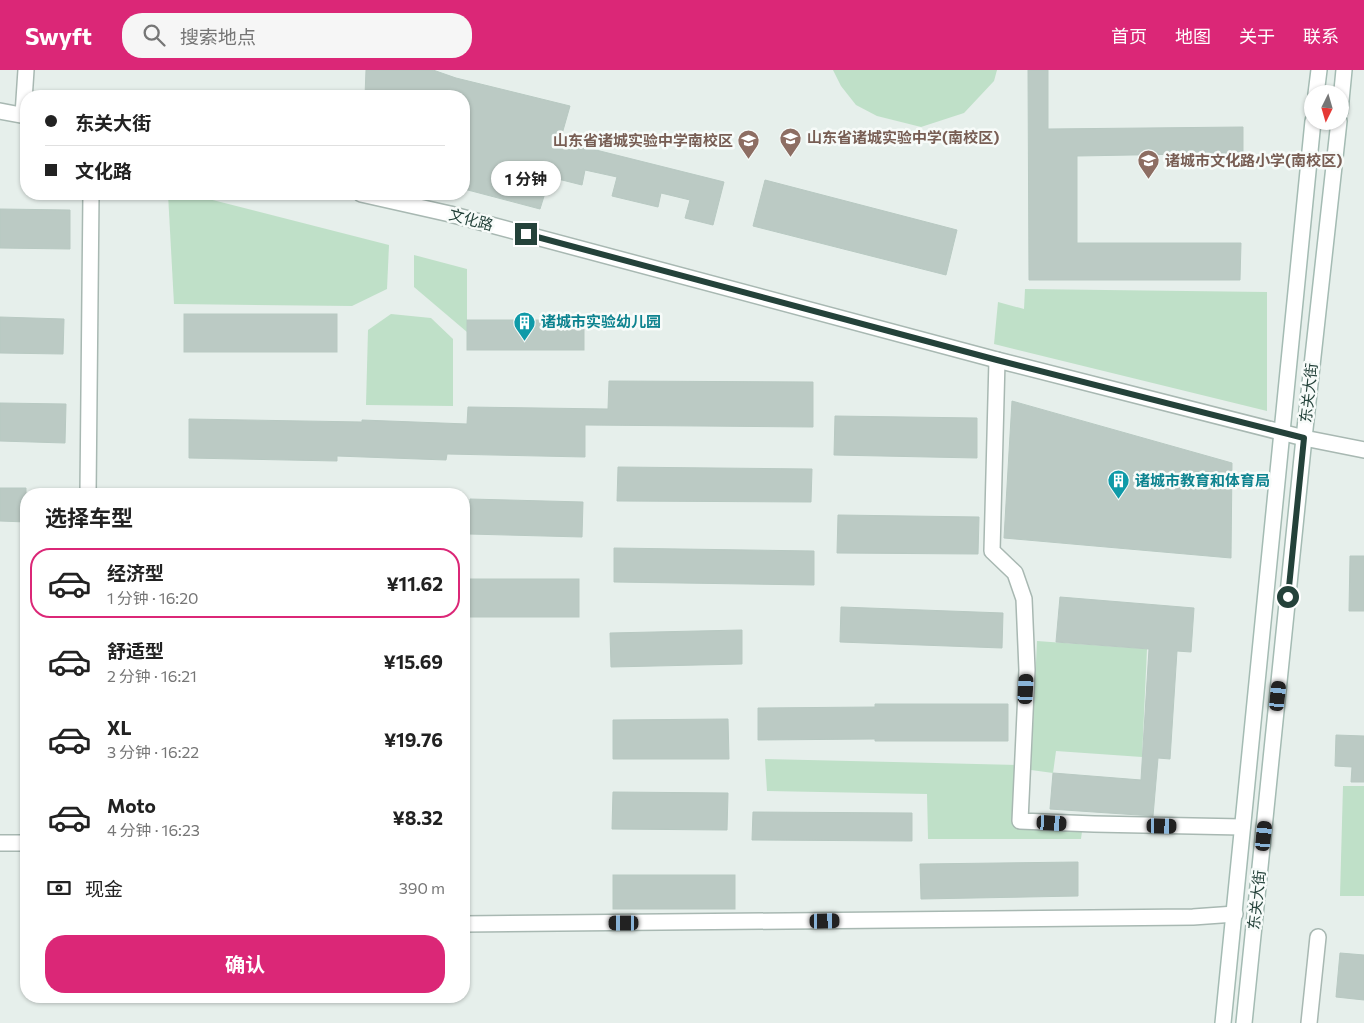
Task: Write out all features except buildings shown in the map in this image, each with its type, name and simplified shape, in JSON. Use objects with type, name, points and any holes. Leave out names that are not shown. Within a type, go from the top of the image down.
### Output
[{"type":"street","points":[[26,70],[26,90]]},
{"type":"street","points":[[1317,85],[1319,70]]},
{"type":"street","points":[[1343,85],[1344,70]]},
{"type":"street","points":[[0,111],[20,114]]},
{"type":"street","name":"东关大街","points":[[1223,1023],[1312,130]]},
{"type":"street","name":"东关大街","points":[[1244,1023],[1304,438],[1338,130]]},
{"type":"street","points":[[88,488],[91,200]]},
{"type":"street","name":"文化路","points":[[388,200],[450,214],[997,360],[1304,438],[1364,450]]},
{"type":"street","points":[[997,360],[992,552],[1014,573],[1024,599],[1027,670],[1020,821],[1103,825],[1242,827]]},
{"type":"street","points":[[0,843],[20,843]]},
{"type":"street","points":[[470,924],[1144,917],[1235,914]]},
{"type":"street","points":[[1309,1023],[1318,938]]},
{"type":"green space","points":[[833,70],[997,70],[994,81],[964,113],[921,127],[877,116],[856,105],[841,86]]},
{"type":"green space","points":[[168,200],[213,200],[389,245],[387,289],[352,306],[174,304]]},
{"type":"green space","points":[[414,255],[467,269],[467,332],[414,287]]},
{"type":"green space","points":[[1025,289],[1267,292],[1267,411],[994,344],[998,302],[1024,309]]},
{"type":"green space","points":[[391,314],[431,318],[453,339],[453,406],[366,405],[368,330]]},
{"type":"green space","points":[[1037,641],[1147,649],[1142,757],[1056,751],[1053,773],[1031,770]]},
{"type":"green space","points":[[765,759],[1022,765],[1020,821],[1083,824],[1081,839],[928,839],[927,794],[767,791]]},
{"type":"green space","points":[[1343,786],[1364,786],[1364,896],[1340,896]]},
{"type":"place","name":"山东省诸城实验中学(南校区)","points":[[791,157]]},
{"type":"place","name":"山东省诸城实验中学南校区","points":[[749,160]]},
{"type":"place","name":"诸城市文化路小学(南校区)","points":[[1149,180]]},
{"type":"place","name":"诸城市实验幼儿园","points":[[525,341]]},
{"type":"place","name":"诸城市教育和体育局","points":[[1119,500]]},
{"type":"route","points":[[526,234],[997,360],[1304,438],[1288,597]]}]
